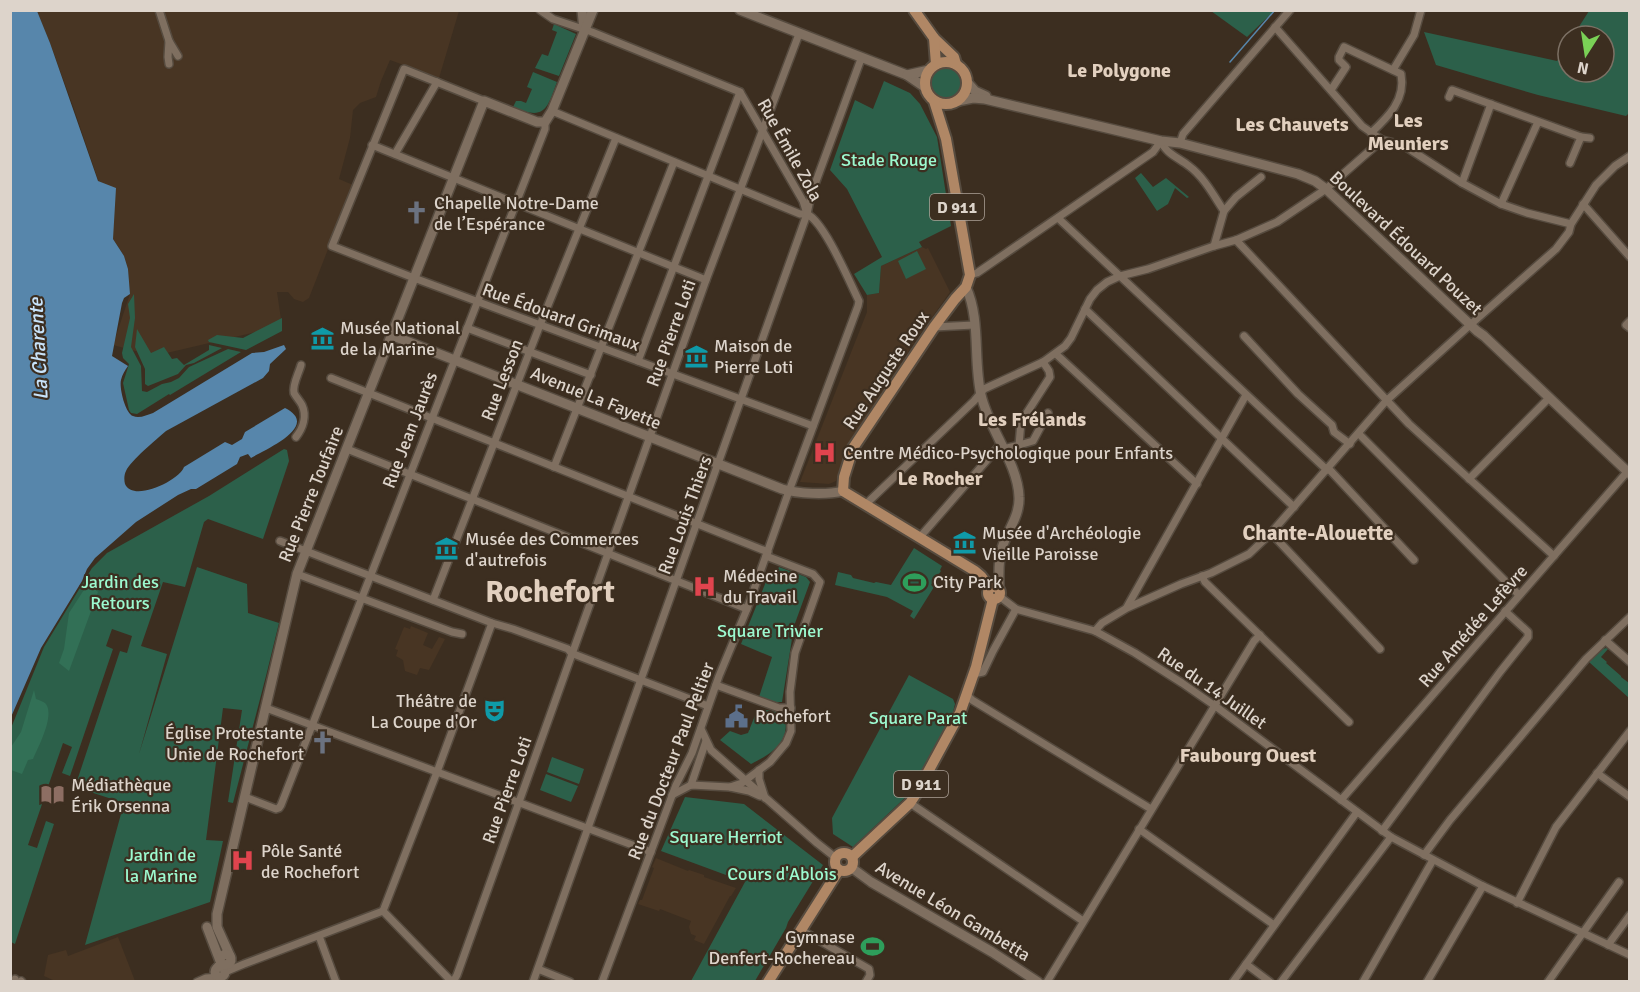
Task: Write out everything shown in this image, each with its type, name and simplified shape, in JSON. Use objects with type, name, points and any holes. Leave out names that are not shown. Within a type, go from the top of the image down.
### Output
[{"type":"main road","name":"Rue Jean Jaurès","points":[[582,10],[584,30]]},
{"type":"main road","name":"Rue Jean Jaurès","points":[[545,122],[552,111],[593,10]]},
{"type":"main road","points":[[740,10],[907,75],[926,88]]},
{"type":"main road","points":[[914,10],[934,38],[954,57],[956,64],[964,71],[968,83],[966,92],[955,103],[934,101],[927,93],[925,82],[932,67],[934,38]]},
{"type":"main road","points":[[907,75],[942,62],[956,64]]},
{"type":"main road","name":"Boulevard Édouard Pouzet","points":[[968,83],[979,93],[1006,103]]},
{"type":"main road","name":"Boulevard Édouard Pouzet","points":[[955,103],[973,98],[1006,103],[1161,141],[1180,142],[1298,174],[1315,181],[1485,336],[1628,473]]},
{"type":"main road","points":[[484,101],[537,122],[545,122]]},
{"type":"main road","name":"Rue Pierre Toufaire","points":[[224,968],[213,925],[297,574],[484,101]]},
{"type":"main road","name":"D 911","points":[[934,101],[946,139],[970,275]]},
{"type":"main road","name":"D 911","points":[[946,139],[946,121],[955,103]]},
{"type":"main road","name":"Rue Auguste Roux","points":[[843,491],[844,477],[853,448],[934,327],[966,287],[970,275]]},
{"type":"main road","name":"D 911","points":[[852,862],[910,803],[960,712],[973,674],[972,666],[993,594],[999,585],[1001,551],[1018,511],[1016,478],[989,422],[981,394],[974,325],[966,287]]},
{"type":"main road","name":"Avenue La Fayette","points":[[391,335],[789,491],[831,493],[843,491]]},
{"type":"main road","points":[[843,491],[975,571],[993,594]]},
{"type":"main road","points":[[844,853],[852,862],[844,872],[839,870],[835,863],[836,858],[844,853]]},
{"type":"main road","name":"Avenue Léon Gambetta","points":[[852,862],[859,875],[1038,981]]},
{"type":"main road","points":[[768,981],[839,870]]},
{"type":"street","points":[[159,10],[169,41],[178,56]]},
{"type":"street","name":"Rue Émile Zola","points":[[540,10],[553,19],[740,92],[803,201],[807,214],[813,217],[828,239],[859,301],[858,306]]},
{"type":"street","points":[[1180,142],[1183,134],[1290,10]]},
{"type":"street","points":[[1393,70],[1414,35],[1421,10]]},
{"type":"street","points":[[1275,27],[1362,126],[1371,133],[1382,140],[1403,145],[1462,183],[1501,204],[1571,224]]},
{"type":"street","name":"Rue Pierre Loti","points":[[453,981],[705,280],[799,34]]},
{"type":"street","points":[[169,41],[169,64]]},
{"type":"street","points":[[1331,90],[1346,67],[1338,57],[1344,47],[1401,74],[1401,95],[1392,113],[1371,133]]},
{"type":"street","name":"Rue Louis Thiers","points":[[533,981],[719,465],[807,214],[811,195],[861,59]]},
{"type":"street","points":[[484,101],[404,69],[372,145],[705,280]]},
{"type":"street","points":[[395,154],[436,82]]},
{"type":"street","points":[[1449,97],[1452,90],[1581,138],[1590,138]]},
{"type":"street","points":[[638,361],[740,92]]},
{"type":"street","points":[[1462,183],[1491,104]]},
{"type":"street","points":[[552,111],[800,214],[807,214]]},
{"type":"street","name":"Rue Jean Jaurès","points":[[245,797],[276,809],[279,808],[545,129],[545,122]]},
{"type":"street","points":[[1501,204],[1538,122]]},
{"type":"street","name":"Rue Lesson","points":[[433,600],[578,229],[616,138]]},
{"type":"street","points":[[1570,163],[1581,138]]},
{"type":"street","points":[[866,504],[984,389],[1056,354],[1071,338],[1097,290],[1107,282],[1236,240],[1276,222],[1326,189],[1382,140]]},
{"type":"street","points":[[1161,141],[1163,148],[1191,168],[1207,184],[1224,212]]},
{"type":"street","points":[[970,275],[977,273],[1154,152],[1161,141]]},
{"type":"street","name":"Rue Édouard Grimaux","points":[[372,145],[332,246],[813,426]]},
{"type":"street","points":[[1095,631],[1102,623],[1127,608],[1242,559],[1254,550],[1386,401],[1557,249],[1569,232],[1583,204],[1605,175],[1629,157]]},
{"type":"street","points":[[554,467],[674,162]]},
{"type":"street","points":[[1214,246],[1224,212],[1236,197],[1262,177]]},
{"type":"street","points":[[1583,204],[1629,257]]},
{"type":"street","points":[[1058,218],[1327,469],[1414,560]]},
{"type":"street","points":[[1236,240],[1386,401],[1554,556]]},
{"type":"street","name":"Rue du Docteur Paul Peltier","points":[[602,981],[672,795],[692,753],[716,685],[747,609],[858,306]]},
{"type":"street","points":[[1085,309],[1294,507]]},
{"type":"street","points":[[1629,321],[1626,325],[1629,328]]},
{"type":"street","points":[[934,327],[974,325]]},
{"type":"street","points":[[467,328],[591,375]]},
{"type":"street","points":[[1244,336],[1298,394],[1332,425],[1334,432],[1350,444]]},
{"type":"street","points":[[1056,354],[1197,484]]},
{"type":"street","points":[[1019,446],[1021,422],[1050,377],[1043,362]]},
{"type":"street","points":[[296,437],[301,430],[304,418],[302,406],[294,392],[301,365]]},
{"type":"street","points":[[331,378],[698,524],[812,573],[820,582],[795,652],[790,692],[791,731],[786,743],[770,762],[742,783],[730,787]]},
{"type":"street","points":[[1127,608],[1246,395]]},
{"type":"street","points":[[1468,479],[1549,398]]},
{"type":"street","points":[[920,537],[1002,447],[1019,446],[1034,441],[1048,412]]},
{"type":"street","points":[[1359,434],[1519,595]]},
{"type":"street","points":[[347,449],[747,609]]},
{"type":"street","name":"Rue Amédée Lefèvre","points":[[1341,800],[1628,473]]},
{"type":"street","points":[[1270,533],[1380,649]]},
{"type":"street","points":[[280,541],[492,623],[568,649],[571,653],[708,706]]},
{"type":"street","points":[[297,574],[462,634]]},
{"type":"street","points":[[1202,576],[1205,582],[1349,722]]},
{"type":"street","name":"Rue du 14 Juillet","points":[[993,594],[1016,609],[1095,631],[1135,653],[1215,706],[1391,837],[1517,903],[1629,955]]},
{"type":"street","points":[[973,674],[983,672],[1016,609]]},
{"type":"street","points":[[1382,831],[1528,637],[1528,632],[1505,611]]},
{"type":"street","points":[[1424,855],[1471,795],[1586,658],[1629,616]]},
{"type":"street","points":[[224,968],[244,964],[383,911],[492,623]]},
{"type":"street","points":[[1047,981],[1254,641],[1260,635]]},
{"type":"street","points":[[1605,640],[1629,662]]},
{"type":"street","points":[[716,685],[770,706],[791,708]]},
{"type":"street","points":[[966,695],[1151,809]]},
{"type":"street","points":[[266,708],[651,852]]},
{"type":"street","points":[[700,729],[711,750],[836,858]]},
{"type":"street","points":[[1517,903],[1556,827],[1629,731]]},
{"type":"street","points":[[691,785],[706,741]]},
{"type":"street","points":[[691,785],[689,770],[692,753],[711,750]]},
{"type":"street","points":[[759,770],[765,798]]},
{"type":"street","points":[[1597,773],[1629,797]]},
{"type":"street","points":[[672,795],[691,785],[730,787],[749,791],[765,798]]},
{"type":"street","points":[[910,803],[1083,921]]},
{"type":"street","points":[[1233,981],[1357,813]]},
{"type":"street","points":[[1139,829],[1274,925]]},
{"type":"street","points":[[1281,981],[1391,837]]},
{"type":"street","points":[[1363,981],[1433,860]]},
{"type":"street","points":[[1548,981],[1619,882]]},
{"type":"street","points":[[1427,981],[1483,886]]},
{"type":"street","points":[[383,911],[453,981]]},
{"type":"street","points":[[1608,945],[1629,915]]},
{"type":"street","points":[[801,930],[869,969],[870,975],[866,981]]},
{"type":"street","points":[[319,936],[336,981]]},
{"type":"street","points":[[197,981],[237,963],[244,964]]},
{"type":"street","points":[[1246,964],[1270,981]]},
{"type":"street","points":[[538,969],[570,981]]},
{"type":"shaded area","points":[[37,11],[459,11],[439,78],[390,60],[376,97],[360,103],[353,110],[350,138],[339,179],[353,185],[309,298],[303,302],[294,299],[288,292],[277,292],[282,326],[154,356],[113,345],[130,294],[128,269],[124,256],[113,239],[113,224],[74,109]]},
{"type":"shaded area","points":[[922,247],[928,248],[950,292],[849,443],[836,481],[829,484],[800,482],[867,312],[867,295],[879,293],[881,266]]},
{"type":"shaded area","points":[[411,626],[428,633],[423,645],[432,649],[439,637],[445,639],[429,670],[420,668],[417,675],[405,671],[403,660],[396,656],[398,650],[395,649],[404,627],[410,629]]},
{"type":"shaded area","points":[[656,858],[736,888],[704,944],[694,940],[696,936],[691,934],[689,927],[691,921],[660,909],[659,911],[638,904],[642,900]]},
{"type":"shaded area","points":[[118,937],[135,981],[55,981],[44,976],[48,955],[66,950],[68,956]]},
{"type":"green space","points":[[1211,11],[1274,11],[1247,37]]},
{"type":"green space","points":[[1589,11],[1629,11],[1630,112],[1626,116],[1538,95],[1436,65],[1424,32],[1556,61],[1556,84],[1616,84],[1616,24],[1581,24]]},
{"type":"green space","points":[[554,24],[576,34],[559,76],[535,68],[542,54],[548,56],[557,32],[552,30]]},
{"type":"green space","points":[[946,64],[959,69],[964,82],[959,95],[946,100],[933,95],[928,82],[933,69]]},
{"type":"green space","points":[[533,72],[557,82],[543,110],[532,113],[513,107],[516,101],[526,103],[532,89],[527,87]]},
{"type":"green space","name":"Stade Rouge","points":[[884,81],[910,93],[920,104],[937,137],[951,226],[919,242],[922,247],[881,266],[879,293],[867,295],[854,274],[882,257],[847,189],[830,170],[855,100],[873,109]]},
{"type":"green space","points":[[1141,173],[1153,187],[1166,178],[1189,197],[1187,198],[1175,188],[1168,204],[1157,211],[1135,178]]},
{"type":"green space","points":[[917,251],[926,269],[906,279],[898,261]]},
{"type":"green space","points":[[134,294],[135,318],[131,347],[141,366],[142,391],[147,392],[171,382],[179,378],[189,367],[228,349],[241,352],[137,414],[131,413],[123,383],[129,364],[123,358],[122,353],[130,318],[128,304]]},
{"type":"green space","points":[[282,318],[282,331],[246,350],[208,340],[217,335],[243,338]]},
{"type":"green space","points":[[137,329],[151,353],[164,347],[172,359],[177,358],[184,365],[209,350],[209,345],[222,348],[186,365],[178,374],[148,386],[145,384],[145,369],[135,347]]},
{"type":"green space","points":[[284,449],[287,450],[289,461],[263,539],[208,519],[204,522],[185,587],[163,582],[141,646],[167,654],[139,754],[197,567],[247,584],[248,613],[279,623],[233,803],[228,802],[242,710],[223,708],[206,840],[223,841],[210,902],[85,945],[124,803],[75,787],[120,651],[127,653],[132,636],[112,629],[106,646],[113,649],[70,776],[62,773],[72,747],[63,743],[28,845],[37,848],[46,821],[54,824],[15,944],[11,942],[11,728],[44,647],[92,568],[107,553],[209,496]]},
{"type":"green space","points":[[914,548],[942,566],[931,585],[934,587],[914,619],[910,616],[913,611],[887,597],[835,585],[838,572],[851,575],[853,578],[891,585]]},
{"type":"green space","name":"Square Trivier","points":[[779,567],[806,577],[810,582],[794,626],[782,702],[776,702],[759,697],[772,657],[741,644],[769,574],[775,574]]},
{"type":"green space","points":[[89,582],[98,592],[69,671],[59,663],[64,649],[69,613]]},
{"type":"green space","points":[[1606,648],[1608,649],[1601,657],[1629,683],[1629,698],[1589,662]]},
{"type":"green space","name":"Square Parat","points":[[909,675],[953,699],[955,704],[952,716],[909,794],[853,847],[833,834],[832,818]]},
{"type":"green space","points":[[34,690],[36,699],[45,703],[48,708],[47,722],[39,747],[33,759],[28,760],[22,774],[11,770],[11,747],[21,732]]},
{"type":"green space","points":[[758,708],[784,714],[785,732],[783,739],[773,751],[751,764],[720,740],[730,731],[741,735],[748,733]]},
{"type":"green space","points":[[552,757],[584,769],[579,784],[547,772]]},
{"type":"green space","points":[[546,774],[578,786],[571,802],[540,790]]},
{"type":"green space","points":[[685,797],[744,804],[823,865],[755,981],[691,981],[745,882],[661,851]]},
{"type":"water","name":"La Charente","points":[[10,11],[37,11],[98,181],[116,188],[113,239],[124,256],[128,269],[130,294],[124,298],[122,303],[112,356],[128,366],[121,378],[123,400],[127,410],[133,416],[138,417],[153,413],[252,353],[264,352],[284,345],[286,349],[270,364],[269,371],[263,378],[166,431],[129,466],[125,474],[125,484],[137,491],[156,488],[174,478],[184,467],[225,442],[232,445],[242,439],[245,432],[285,408],[294,415],[297,422],[294,429],[278,443],[251,458],[248,454],[240,457],[237,464],[196,489],[178,495],[136,522],[95,558],[41,648],[11,717]]},
{"type":"waterway","points":[[1230,62],[1275,10]]},
{"type":"place","name":"Chapelle Notre-Dame de l’Espérance","points":[[416,213]]},
{"type":"place","name":"Musée National de la Marine","points":[[322,338]]},
{"type":"place","name":"Maison de Pierre Loti","points":[[696,356]]},
{"type":"place","name":"Centre Médico-Psychologique pour Enfants","points":[[825,453]]},
{"type":"place","name":"Musée d'Archéologie Vieille Paroisse","points":[[964,543]]},
{"type":"place","name":"Musée des Commerces d'autrefois","points":[[447,549]]},
{"type":"place","name":"City Park","points":[[915,582]]},
{"type":"place","name":"Médecine du Travail","points":[[705,586]]},
{"type":"place","name":"Théâtre de La Coupe d'Or","points":[[495,711]]},
{"type":"place","name":"Rochefort","points":[[737,716]]},
{"type":"place","name":"Église Protestante Unie de Rochefort","points":[[322,743]]},
{"type":"place","name":"Médiathèque Érik Orsenna","points":[[53,795]]},
{"type":"place","name":"Pôle Santé de Rochefort","points":[[243,861]]},
{"type":"place","name":"Gymnase Denfert-Rochereau","points":[[873,947]]},
{"type":"district","name":"Le Polygone","points":[[1119,70]]},
{"type":"district","name":"Les Chauvets","points":[[1292,124]]},
{"type":"district","name":"Les Meuniers","points":[[1408,132]]},
{"type":"district","name":"Les Frélands","points":[[1032,419]]},
{"type":"district","name":"Le Rocher","points":[[940,478]]},
{"type":"district","name":"Chante-Alouette","points":[[1318,533]]},
{"type":"district","name":"Rochefort","points":[[550,592]]},
{"type":"district","name":"Faubourg Ouest","points":[[1248,755]]},
{"type":"park label","name":"Jardin des Retours","points":[[120,592]]},
{"type":"park label","name":"Square Herriot","points":[[726,837]]},
{"type":"park label","name":"Jardin de la Marine","points":[[161,865]]},
{"type":"park label","name":"Cours d'Ablois","points":[[782,874]]}]
